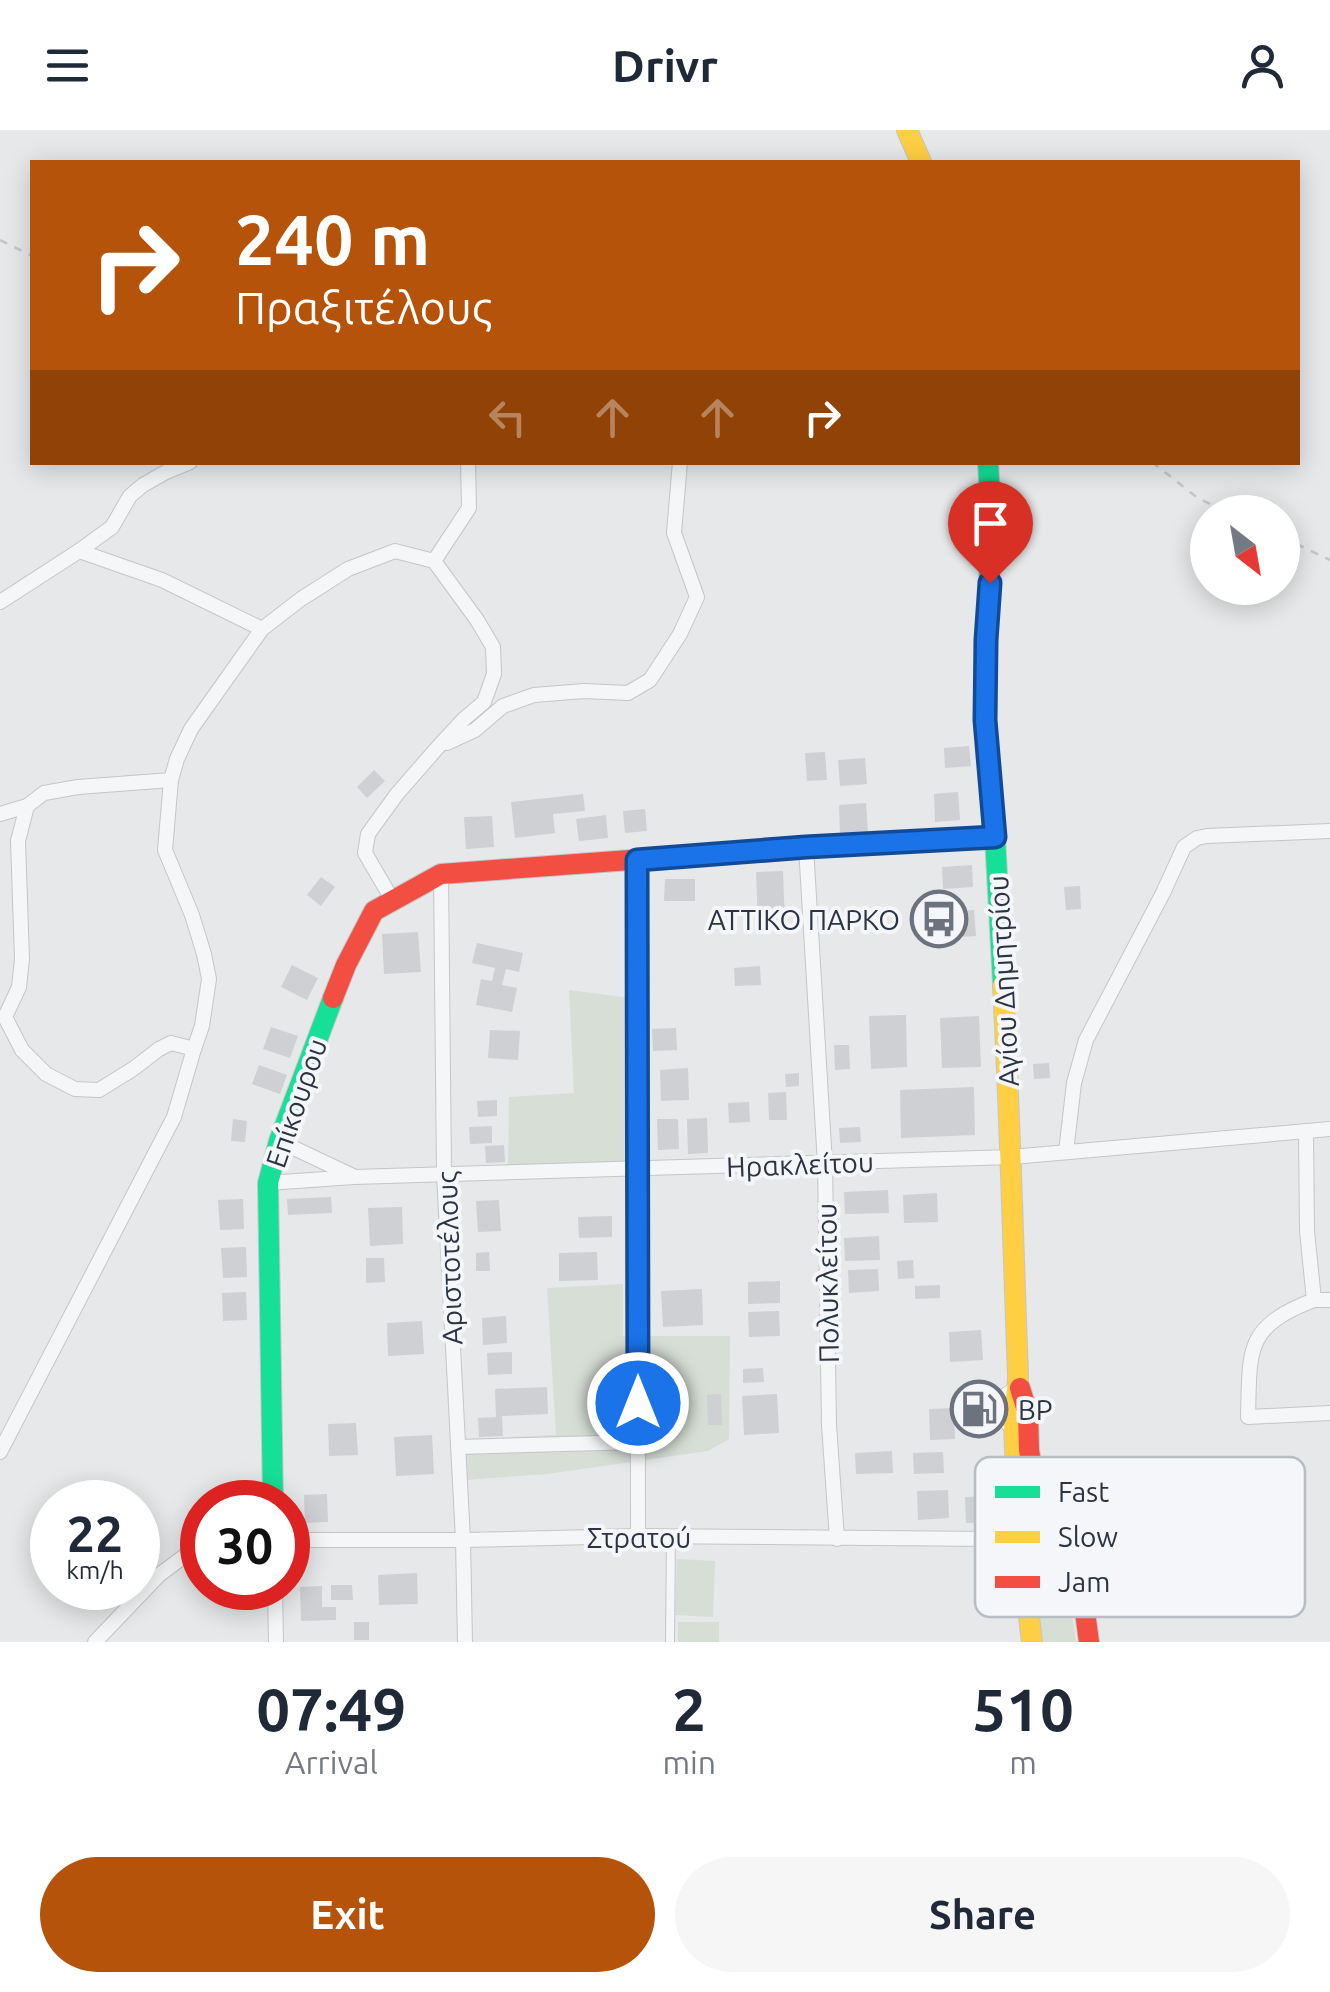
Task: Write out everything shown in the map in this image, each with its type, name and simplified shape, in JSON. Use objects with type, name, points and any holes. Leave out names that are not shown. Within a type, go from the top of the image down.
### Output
[{"type":"street","points":[[908,130],[921,160]]},
{"type":"street","points":[[0,602],[112,527],[130,496],[144,484],[183,465]]},
{"type":"street","points":[[434,561],[469,508],[468,465]]},
{"type":"street","points":[[438,747],[475,730],[503,706],[534,694],[628,693],[650,680],[680,634],[697,596],[674,534],[680,465]]},
{"type":"street","name":"Αγίου Δημητρίου","points":[[988,465],[991,514],[985,720],[1012,1157],[1016,1457]]},
{"type":"street","points":[[79,551],[162,580],[262,629]]},
{"type":"street","points":[[0,1452],[174,1117],[202,1026],[209,979],[204,954],[165,850],[171,780],[177,759],[191,730],[262,629],[348,569],[396,551],[434,561],[493,647],[494,674],[484,702],[438,747],[368,834],[365,853],[393,900]]},
{"type":"street","points":[[0,814],[27,806],[44,792],[171,780]]},
{"type":"street","points":[[27,806],[18,840],[22,960],[19,987],[2,1020],[22,1050],[46,1074],[76,1089],[98,1090],[158,1049],[171,1044],[194,1049]]},
{"type":"street","points":[[1066,1152],[1074,1082],[1086,1040],[1184,847],[1206,836],[1330,830]]},
{"type":"street","points":[[442,874],[995,837]]},
{"type":"street","name":"Πολυκλείτου","points":[[806,847],[825,1164],[830,1425],[837,1538]]},
{"type":"street","points":[[637,860],[638,1536]]},
{"type":"street","name":"Επίκουρου","points":[[273,1480],[268,1183],[279,1141],[346,965],[374,911],[442,874]]},
{"type":"street","name":"Αριστοτέλους","points":[[442,874],[444,1174],[465,1642]]},
{"type":"street","name":"Ηρακλείτου","points":[[268,1183],[354,1176],[1012,1157],[1330,1129]]},
{"type":"street","points":[[1306,1130],[1306,1232],[1314,1300]]},
{"type":"street","points":[[279,1141],[354,1176]]},
{"type":"street","points":[[1330,1300],[1314,1300],[1292,1308],[1272,1320],[1253,1346],[1248,1417],[1330,1412]]},
{"type":"street","name":"Αγίου Δημητρίου","points":[[1017,1383],[1028,1414],[1030,1457]]},
{"type":"street","points":[[458,1447],[638,1442]]},
{"type":"street","name":"Στρατού","points":[[310,1540],[638,1536],[975,1539]]},
{"type":"street","points":[[95,1642],[159,1574],[180,1559]]},
{"type":"street","points":[[275,1610],[276,1642]]},
{"type":"street","name":"Αγίου Δημητρίου","points":[[1029,1617],[1032,1642]]},
{"type":"street","name":"Αγίου Δημητρίου","points":[[1086,1617],[1089,1642]]},
{"type":"lane","points":[[670,1537],[670,1642]]},
{"type":"path","points":[[0,240],[30,255]]},
{"type":"path","points":[[1156,465],[1194,495]]},
{"type":"path","points":[[1300,546],[1330,560]]},
{"type":"shaded area","points":[[569,990],[630,998],[630,1173],[567,1178],[567,1163],[508,1167],[509,1097],[574,1093]]},
{"type":"shaded area","points":[[623,1284],[623,1336],[730,1336],[729,1439],[708,1451],[547,1474],[452,1481],[450,1440],[556,1435],[547,1288]]},
{"type":"shaded area","points":[[677,1559],[715,1561],[713,1617],[675,1615]]},
{"type":"shaded area","points":[[1037,1617],[1072,1617],[1076,1642],[1040,1642]]},
{"type":"shaded area","points":[[678,1622],[719,1622],[719,1642],[678,1642]]},
{"type":"building","points":[[969,746],[971,766],[945,768],[944,748]]},
{"type":"building","points":[[825,752],[827,780],[807,781],[805,753]]},
{"type":"building","points":[[865,758],[867,784],[840,786],[838,760]]},
{"type":"building","points":[[374,770],[385,781],[367,798],[357,787]]},
{"type":"building","points":[[958,792],[960,820],[935,822],[934,794]]},
{"type":"building","points":[[583,794],[585,811],[553,814],[555,833],[515,838],[511,802]]},
{"type":"building","points":[[866,803],[868,832],[840,834],[839,805]]},
{"type":"building","points":[[645,809],[647,831],[625,833],[623,811]]},
{"type":"building","points":[[606,815],[608,838],[579,841],[576,819]]},
{"type":"building","points":[[492,816],[494,847],[466,849],[464,817]]},
{"type":"building","points":[[972,865],[973,887],[943,889],[942,867]]},
{"type":"building","points":[[783,871],[785,925],[758,926],[756,872]]},
{"type":"building","points":[[321,877],[335,887],[321,906],[307,895]]},
{"type":"building","points":[[665,879],[695,879],[695,901],[664,901]]},
{"type":"building","points":[[1080,886],[1081,909],[1066,910],[1064,887]]},
{"type":"building","points":[[974,910],[976,936],[947,938],[945,912]]},
{"type":"building","points":[[418,932],[421,972],[384,974],[382,934]]},
{"type":"building","points":[[477,943],[523,953],[519,972],[506,969],[502,985],[517,988],[512,1012],[476,1005],[481,979],[492,981],[495,968],[472,963]]},
{"type":"building","points":[[292,965],[318,978],[307,1000],[281,987]]},
{"type":"building","points":[[760,966],[761,985],[735,986],[734,968]]},
{"type":"building","points":[[906,1015],[907,1067],[871,1069],[869,1016]]},
{"type":"building","points":[[979,1016],[981,1067],[942,1068],[940,1018]]},
{"type":"building","points":[[271,1027],[298,1036],[290,1058],[263,1049]]},
{"type":"building","points":[[676,1028],[677,1050],[653,1051],[652,1029]]},
{"type":"building","points":[[490,1030],[520,1031],[518,1060],[488,1058]]},
{"type":"building","points":[[834,1045],[849,1045],[850,1069],[835,1070]]},
{"type":"building","points":[[1049,1063],[1050,1078],[1034,1079],[1033,1064]]},
{"type":"building","points":[[259,1065],[287,1075],[280,1094],[252,1084]]},
{"type":"building","points":[[688,1068],[689,1100],[661,1101],[660,1070]]},
{"type":"building","points":[[799,1073],[799,1086],[786,1087],[785,1074]]},
{"type":"building","points":[[974,1087],[975,1135],[901,1138],[900,1090]]},
{"type":"building","points":[[786,1092],[787,1120],[769,1120],[768,1093]]},
{"type":"building","points":[[497,1100],[497,1116],[478,1117],[477,1101]]},
{"type":"building","points":[[749,1102],[750,1122],[729,1123],[728,1103]]},
{"type":"building","points":[[707,1118],[708,1153],[688,1154],[687,1119]]},
{"type":"building","points":[[233,1119],[247,1121],[245,1142],[231,1141]]},
{"type":"building","points":[[657,1119],[678,1119],[679,1149],[658,1150]]},
{"type":"building","points":[[492,1126],[492,1143],[470,1144],[469,1127]]},
{"type":"building","points":[[860,1127],[861,1142],[840,1143],[839,1128]]},
{"type":"building","points":[[504,1145],[505,1162],[486,1163],[485,1146]]},
{"type":"building","points":[[888,1190],[889,1213],[845,1214],[844,1192]]},
{"type":"building","points":[[937,1193],[938,1222],[904,1223],[903,1195]]},
{"type":"building","points":[[331,1197],[332,1213],[288,1215],[287,1199]]},
{"type":"building","points":[[243,1199],[244,1229],[220,1230],[218,1200]]},
{"type":"building","points":[[499,1200],[501,1231],[478,1232],[476,1201]]},
{"type":"building","points":[[402,1207],[403,1244],[370,1246],[368,1208]]},
{"type":"building","points":[[612,1216],[612,1237],[579,1238],[578,1217]]},
{"type":"building","points":[[879,1236],[880,1260],[845,1261],[844,1238]]},
{"type":"building","points":[[246,1247],[247,1277],[223,1278],[221,1248]]},
{"type":"building","points":[[489,1252],[490,1271],[476,1271],[476,1253]]},
{"type":"building","points":[[597,1252],[598,1280],[559,1281],[559,1253]]},
{"type":"building","points":[[366,1258],[384,1258],[385,1282],[366,1283]]},
{"type":"building","points":[[913,1260],[914,1278],[898,1279],[897,1261]]},
{"type":"building","points":[[878,1269],[879,1291],[849,1293],[848,1270]]},
{"type":"building","points":[[780,1281],[780,1303],[748,1304],[748,1282]]},
{"type":"building","points":[[940,1285],[940,1298],[915,1299],[915,1286]]},
{"type":"building","points":[[702,1289],[703,1325],[663,1327],[661,1291]]},
{"type":"building","points":[[246,1292],[247,1320],[223,1321],[222,1293]]},
{"type":"building","points":[[779,1311],[780,1336],[749,1337],[748,1312]]},
{"type":"building","points":[[506,1316],[507,1343],[483,1345],[482,1318]]},
{"type":"building","points":[[422,1321],[424,1354],[388,1356],[387,1323]]},
{"type":"building","points":[[981,1330],[983,1360],[950,1362],[949,1332]]},
{"type":"building","points":[[512,1352],[512,1374],[488,1375],[487,1353]]},
{"type":"building","points":[[763,1368],[764,1382],[743,1383],[743,1369]]},
{"type":"building","points":[[547,1387],[548,1414],[502,1416],[503,1436],[479,1437],[478,1418],[496,1417],[495,1389]]},
{"type":"building","points":[[721,1394],[722,1425],[708,1425],[707,1395]]},
{"type":"building","points":[[777,1394],[779,1433],[744,1435],[742,1396]]},
{"type":"building","points":[[996,1404],[996,1421],[974,1423],[973,1405]]},
{"type":"building","points":[[954,1408],[955,1439],[930,1440],[929,1409]]},
{"type":"building","points":[[356,1423],[358,1455],[329,1456],[328,1424]]},
{"type":"building","points":[[432,1435],[434,1474],[396,1476],[394,1437]]},
{"type":"building","points":[[892,1451],[893,1473],[856,1474],[855,1453]]},
{"type":"building","points":[[943,1452],[944,1473],[914,1474],[913,1453]]},
{"type":"building","points":[[948,1490],[949,1518],[918,1520],[917,1491]]},
{"type":"building","points":[[327,1494],[328,1522],[310,1523],[310,1495]]},
{"type":"building","points":[[965,1497],[975,1497],[975,1523],[966,1523]]},
{"type":"building","points":[[417,1573],[418,1604],[379,1605],[378,1575]]},
{"type":"building","points":[[331,1585],[352,1585],[353,1600],[331,1600]]},
{"type":"building","points":[[322,1586],[322,1607],[336,1607],[336,1620],[301,1621],[301,1610],[310,1610],[310,1587]]},
{"type":"building","points":[[354,1622],[369,1622],[369,1640],[354,1640]]},
{"type":"traffic: fast","points":[[988,465],[991,514],[985,720],[1003,985]]},
{"type":"traffic: fast","points":[[273,1480],[268,1183],[279,1141],[333,998]]},
{"type":"traffic: slow","points":[[907,130],[920,160]]},
{"type":"traffic: slow","points":[[1003,985],[1018,1375],[1015,1457]]},
{"type":"traffic: slow","points":[[1029,1617],[1032,1642]]},
{"type":"traffic: jam","points":[[333,998],[374,911],[441,874],[995,837]]},
{"type":"traffic: jam","points":[[1020,1388],[1028,1414],[1030,1457]]},
{"type":"traffic: jam","points":[[1086,1617],[1089,1642]]},
{"type":"place","name":"ΑΤΤΙΚΟ ΠΑΡΚΟ","points":[[939,919]]},
{"type":"place","name":"BP","points":[[979,1409]]},
{"type":"route","points":[[638,1403],[637,860],[995,837],[985,720],[990,583]]}]
